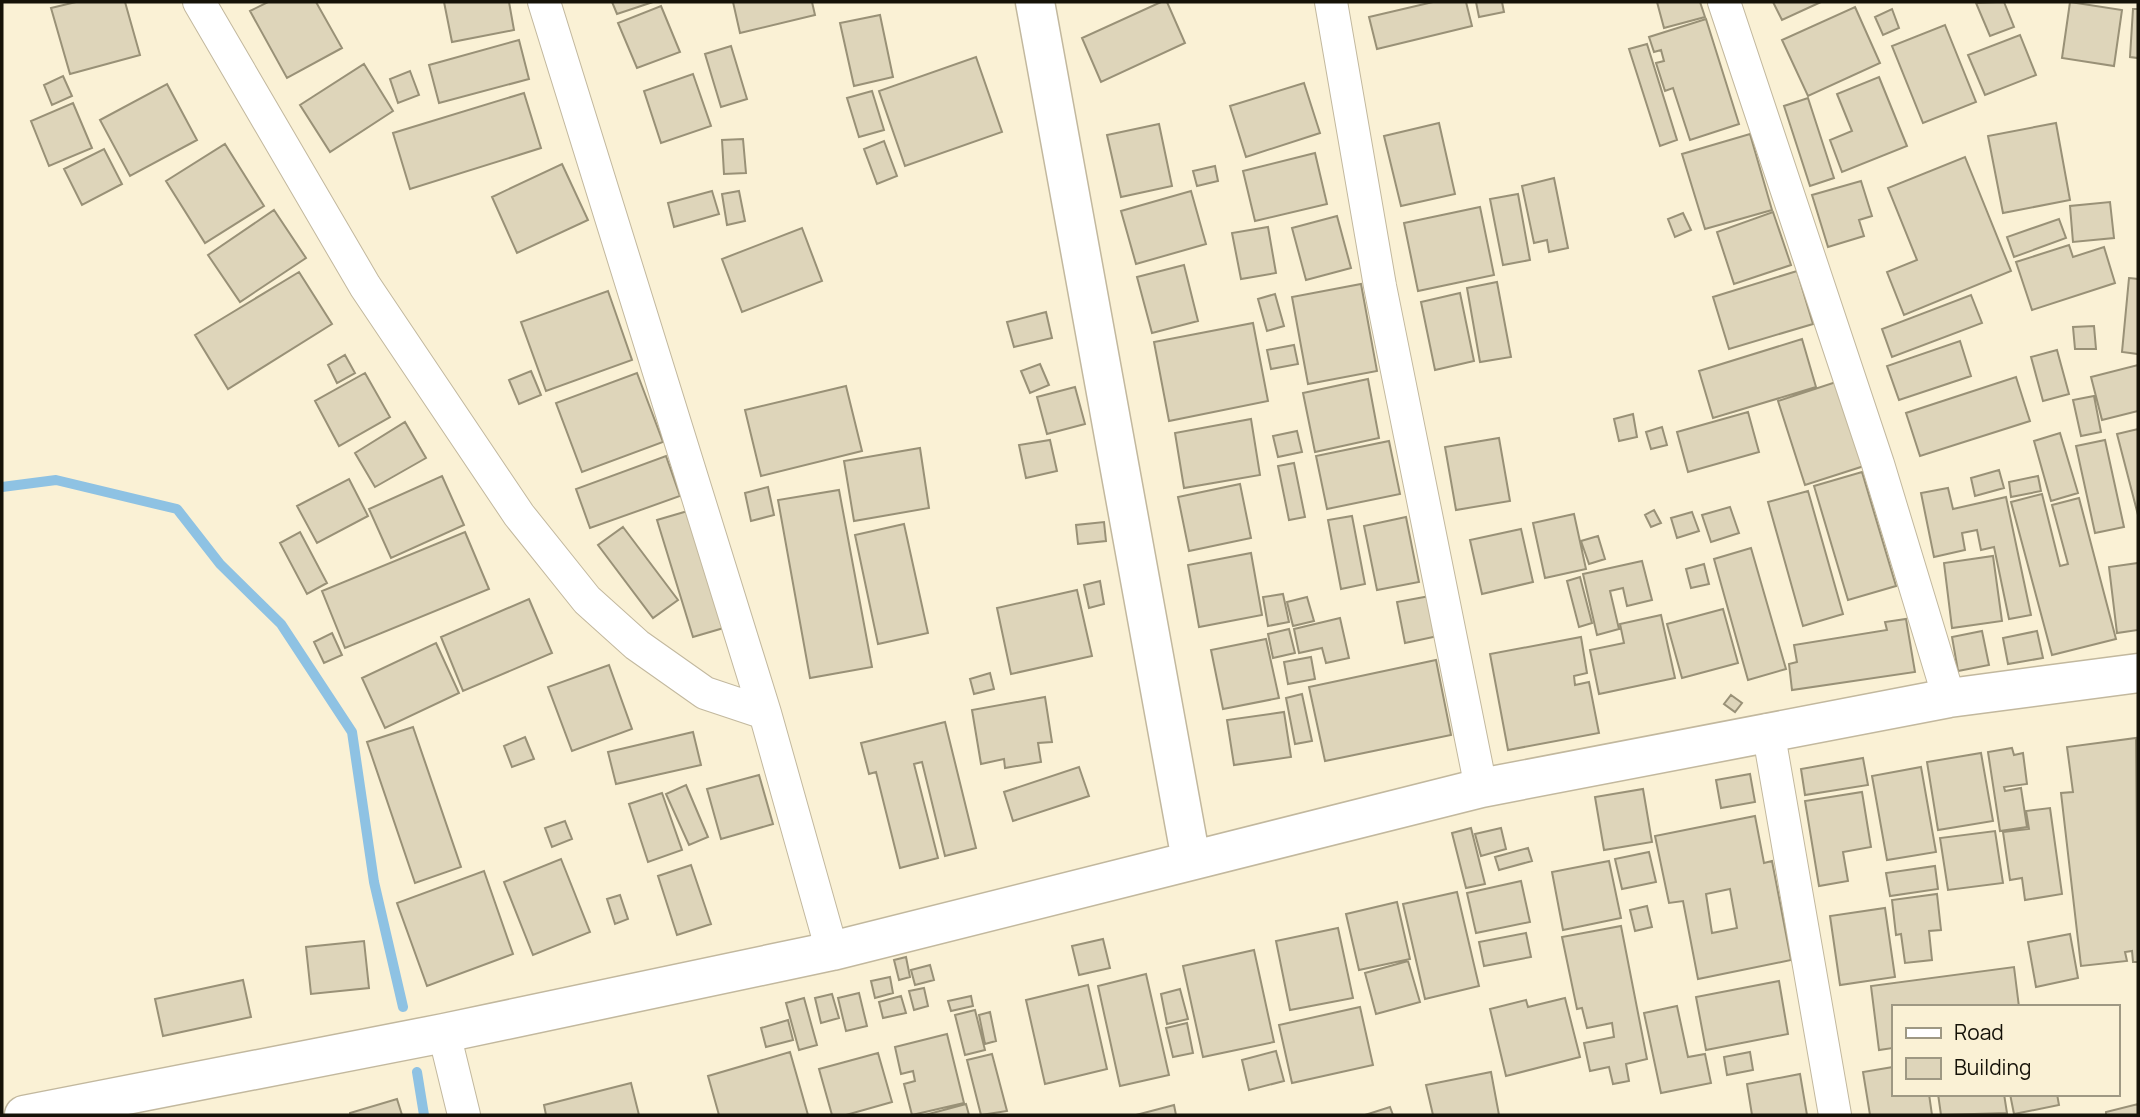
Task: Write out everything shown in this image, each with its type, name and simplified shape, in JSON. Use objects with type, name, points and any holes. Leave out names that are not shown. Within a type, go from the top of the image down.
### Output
[{"type":"main road","points":[[1035,2],[1191,860]]},
{"type":"main road","points":[[24,1115],[107,1107],[832,951],[1481,788],[1768,730],[1948,698],[2138,673]]},
{"type":"street","points":[[199,2],[365,286],[519,515],[578,589],[637,645],[705,693],[765,713]]},
{"type":"street","points":[[544,2],[765,713],[832,951]]},
{"type":"street","points":[[1331,2],[1380,286],[1481,788]]},
{"type":"street","points":[[1724,2],[1878,464],[1948,698]]},
{"type":"street","points":[[1768,730],[1835,1115]]},
{"type":"street","points":[[444,1033],[464,1115]]},
{"type":"building","points":[[76,2],[125,2],[140,55],[70,74],[51,8]]},
{"type":"building","points":[[268,2],[316,2],[342,48],[287,78],[250,11]]},
{"type":"building","points":[[444,2],[509,2],[514,30],[452,42]]},
{"type":"building","points":[[612,2],[653,2],[617,14]]},
{"type":"building","points":[[733,2],[812,2],[815,15],[740,33]]},
{"type":"building","points":[[1161,2],[1167,2],[1185,43],[1101,82],[1082,38]]},
{"type":"building","points":[[1433,2],[1466,2],[1472,26],[1377,49],[1369,17]]},
{"type":"building","points":[[1476,2],[1502,2],[1504,12],[1479,17]]},
{"type":"building","points":[[1657,2],[1700,2],[1705,17],[1664,28]]},
{"type":"building","points":[[1773,2],[1821,2],[1782,20]]},
{"type":"building","points":[[2004,2],[2014,27],[1990,36],[1976,3]]},
{"type":"building","points":[[2070,2],[2122,10],[2114,66],[2062,58]]},
{"type":"building","points":[[661,6],[680,52],[637,68],[618,23]]},
{"type":"building","points":[[1855,7],[1880,63],[1808,96],[1782,40]]},
{"type":"building","points":[[1892,9],[1899,28],[1883,35],[1875,17]]},
{"type":"building","points":[[2133,9],[2138,9],[2138,58],[2130,57]]},
{"type":"building","points":[[880,15],[893,77],[854,86],[840,23]]},
{"type":"building","points":[[1706,19],[1739,124],[1690,140],[1673,88],[1665,91],[1656,63],[1664,61],[1661,50],[1654,52],[1649,37]]},
{"type":"building","points":[[1945,25],[1976,102],[1923,123],[1892,46]]},
{"type":"building","points":[[2020,35],[2036,75],[1985,95],[1968,55]]},
{"type":"building","points":[[519,40],[529,79],[439,103],[429,65]]},
{"type":"building","points":[[1647,44],[1677,140],[1660,146],[1629,49]]},
{"type":"building","points":[[731,46],[747,99],[721,107],[705,54]]},
{"type":"building","points":[[976,57],[1002,132],[905,166],[879,91]]},
{"type":"building","points":[[364,64],[393,111],[330,152],[300,105]]},
{"type":"building","points":[[410,71],[419,95],[398,103],[390,79]]},
{"type":"building","points":[[693,74],[711,126],[661,143],[644,91]]},
{"type":"building","points":[[63,76],[72,96],[52,105],[44,85]]},
{"type":"building","points":[[1879,77],[1907,146],[1842,172],[1830,140],[1852,131],[1837,94]]},
{"type":"building","points":[[1304,83],[1320,133],[1246,157],[1230,106]]},
{"type":"building","points":[[167,84],[197,140],[130,176],[100,120]]},
{"type":"building","points":[[872,91],[884,130],[859,137],[847,98]]},
{"type":"building","points":[[524,93],[541,148],[410,189],[393,133]]},
{"type":"building","points":[[1808,98],[1834,178],[1810,186],[1784,106]]},
{"type":"building","points":[[73,103],[92,148],[49,166],[31,121]]},
{"type":"building","points":[[1439,123],[1455,194],[1401,206],[1384,136]]},
{"type":"building","points":[[2056,123],[2070,200],[2003,213],[1988,136]]},
{"type":"building","points":[[1159,124],[1172,186],[1121,197],[1107,135]]},
{"type":"building","points":[[1750,134],[1772,210],[1705,229],[1682,154]]},
{"type":"building","points":[[743,139],[746,173],[724,174],[722,140]]},
{"type":"building","points":[[884,141],[897,176],[877,184],[864,149]]},
{"type":"building","points":[[225,144],[264,206],[205,243],[166,181]]},
{"type":"building","points":[[104,149],[122,184],[82,205],[64,169]]},
{"type":"building","points":[[1315,153],[1327,204],[1255,221],[1243,171]]},
{"type":"building","points":[[1965,157],[2011,271],[1904,315],[1887,272],[1917,260],[1888,188]]},
{"type":"building","points":[[562,164],[588,220],[517,253],[492,197]]},
{"type":"building","points":[[1215,166],[1218,181],[1197,186],[1193,171]]},
{"type":"building","points":[[1554,178],[1568,248],[1549,252],[1547,240],[1534,243],[1522,186]]},
{"type":"building","points":[[1861,181],[1872,216],[1859,220],[1864,236],[1828,247],[1812,195]]},
{"type":"building","points":[[712,191],[719,214],[674,227],[668,203]]},
{"type":"building","points":[[739,191],[745,221],[727,225],[722,194]]},
{"type":"building","points":[[1191,191],[1206,244],[1136,264],[1121,211]]},
{"type":"building","points":[[1518,194],[1530,260],[1503,265],[1490,199]]},
{"type":"building","points":[[2110,202],[2114,238],[2073,242],[2070,206]]},
{"type":"building","points":[[1480,207],[1494,275],[1418,291],[1404,223]]},
{"type":"building","points":[[274,210],[306,258],[240,302],[208,255]]},
{"type":"building","points":[[1773,212],[1791,265],[1734,284],[1717,232]]},
{"type":"building","points":[[1683,213],[1691,230],[1675,237],[1668,219]]},
{"type":"building","points":[[1337,216],[1351,268],[1306,280],[1292,228]]},
{"type":"building","points":[[2059,219],[2066,238],[2014,257],[2007,237]]},
{"type":"building","points":[[1268,227],[1276,273],[1241,279],[1232,233]]},
{"type":"building","points":[[802,228],[822,281],[742,312],[722,259]]},
{"type":"building","points":[[2069,245],[2073,257],[2104,247],[2115,283],[2032,310],[2016,262]]},
{"type":"building","points":[[1184,265],[1198,321],[1152,333],[1137,277]]},
{"type":"building","points":[[1797,271],[1813,324],[1729,349],[1713,297]]},
{"type":"building","points":[[299,272],[332,324],[228,389],[195,335]]},
{"type":"building","points":[[2129,278],[2138,279],[2138,354],[2122,352]]},
{"type":"building","points":[[1497,282],[1511,357],[1480,362],[1467,288]]},
{"type":"building","points":[[1361,284],[1377,371],[1308,384],[1292,297]]},
{"type":"building","points":[[608,291],[632,360],[546,391],[521,322]]},
{"type":"building","points":[[1460,293],[1474,361],[1435,370],[1421,302]]},
{"type":"building","points":[[1275,294],[1284,326],[1267,331],[1258,299]]},
{"type":"building","points":[[1971,295],[1982,323],[1892,357],[1882,329]]},
{"type":"building","points":[[1046,312],[1052,338],[1014,347],[1007,322]]},
{"type":"building","points":[[1253,323],[1268,401],[1169,421],[1154,342]]},
{"type":"building","points":[[2094,326],[2096,349],[2075,349],[2073,327]]},
{"type":"building","points":[[1802,339],[1816,387],[1713,418],[1699,371]]},
{"type":"building","points":[[1960,341],[1971,376],[1899,400],[1887,366]]},
{"type":"building","points":[[1294,345],[1298,364],[1271,369],[1267,350]]},
{"type":"building","points":[[2057,350],[2069,394],[2043,401],[2031,357]]},
{"type":"building","points":[[345,355],[355,373],[337,383],[328,365]]},
{"type":"building","points":[[1040,364],[1049,385],[1030,393],[1021,371]]},
{"type":"building","points":[[2138,365],[2138,411],[2102,420],[2091,377]]},
{"type":"building","points":[[531,371],[541,395],[519,404],[509,380]]},
{"type":"building","points":[[365,373],[390,417],[339,446],[315,401]]},
{"type":"building","points":[[637,373],[663,442],[582,472],[556,403]]},
{"type":"building","points":[[2016,377],[2030,421],[1920,456],[1906,413]]},
{"type":"building","points":[[1368,379],[1379,438],[1315,452],[1303,393]]},
{"type":"building","points":[[1836,382],[1864,466],[1805,485],[1778,401]]},
{"type":"building","points":[[846,386],[862,451],[761,476],[745,410]]},
{"type":"building","points":[[1075,387],[1085,424],[1047,434],[1037,397]]},
{"type":"building","points":[[2094,396],[2101,432],[2081,436],[2073,400]]},
{"type":"building","points":[[1748,412],[1759,452],[1688,472],[1677,432]]},
{"type":"building","points":[[1633,414],[1637,437],[1619,441],[1614,419]]},
{"type":"building","points":[[1251,419],[1260,475],[1184,488],[1175,433]]},
{"type":"building","points":[[405,422],[426,458],[375,487],[355,453]]},
{"type":"building","points":[[1662,427],[1667,445],[1651,449],[1646,432]]},
{"type":"building","points":[[2138,429],[2138,515],[2117,434]]},
{"type":"building","points":[[1297,431],[1302,452],[1278,457],[1273,436]]},
{"type":"building","points":[[2060,433],[2078,493],[2051,501],[2034,441]]},
{"type":"building","points":[[1499,438],[1510,501],[1456,510],[1445,447]]},
{"type":"building","points":[[1050,440],[1057,471],[1026,478],[1019,445]]},
{"type":"building","points":[[2105,440],[2124,527],[2095,533],[2076,446]]},
{"type":"building","points":[[1389,441],[1400,494],[1327,509],[1316,456]]},
{"type":"building","points":[[920,448],[929,508],[854,521],[844,461]]},
{"type":"building","points":[[666,456],[680,496],[590,528],[576,489]]},
{"type":"building","points":[[1294,463],[1305,517],[1289,520],[1278,466]]},
{"type":"building","points":[[1999,470],[2004,488],[1975,496],[1971,478]]},
{"type":"building","points":[[1862,472],[1896,586],[1848,600],[1814,486]]},
{"type":"building","points":[[442,476],[464,525],[391,558],[369,509]]},
{"type":"building","points":[[2038,476],[2041,491],[2011,497],[2009,482]]},
{"type":"building","points":[[349,479],[368,516],[317,543],[297,506]]},
{"type":"building","points":[[1240,484],[1251,538],[1189,551],[1178,497]]},
{"type":"building","points":[[768,487],[774,515],[751,521],[745,493]]},
{"type":"building","points":[[1948,488],[1953,509],[2006,497],[2031,615],[2009,619],[1994,547],[1981,550],[1977,530],[1962,533],[1965,550],[1934,557],[1921,493]]},
{"type":"building","points":[[839,490],[872,667],[810,678],[778,500]]},
{"type":"building","points":[[1808,491],[1843,614],[1803,626],[1768,502]]},
{"type":"building","points":[[2042,494],[2060,566],[2068,564],[2052,505],[2079,498],[2116,639],[2052,655],[2011,502]]},
{"type":"building","points":[[1730,507],[1739,533],[1711,542],[1702,515]]},
{"type":"building","points":[[691,510],[727,627],[693,637],[657,520]]},
{"type":"building","points":[[1654,510],[1661,523],[1651,527],[1645,515]]},
{"type":"building","points":[[1692,512],[1699,531],[1677,538],[1671,518]]},
{"type":"building","points":[[1574,514],[1586,569],[1545,578],[1533,523]]},
{"type":"building","points":[[1352,516],[1365,584],[1341,589],[1328,520]]},
{"type":"building","points":[[1406,517],[1419,582],[1377,590],[1364,526]]},
{"type":"building","points":[[1104,522],[1106,541],[1078,544],[1076,525]]},
{"type":"building","points":[[904,524],[928,633],[878,644],[855,535]]},
{"type":"building","points":[[623,527],[678,600],[653,618],[598,545]]},
{"type":"building","points":[[1521,529],[1533,582],[1482,594],[1470,540]]},
{"type":"building","points":[[300,532],[327,583],[307,594],[280,543]]},
{"type":"building","points":[[465,532],[489,589],[345,648],[322,591]]},
{"type":"building","points":[[1598,536],[1605,559],[1589,564],[1581,541]]},
{"type":"building","points":[[1751,548],[1786,669],[1748,680],[1714,559]]},
{"type":"building","points":[[1251,553],[1262,615],[1199,627],[1188,565]]},
{"type":"building","points":[[1993,556],[2002,621],[1952,628],[1944,563]]},
{"type":"building","points":[[1642,561],[1652,600],[1627,606],[1623,588],[1610,591],[1619,629],[1597,635],[1583,574]]},
{"type":"building","points":[[2138,563],[2138,630],[2117,633],[2109,567]]},
{"type":"building","points":[[1704,564],[1709,584],[1691,588],[1686,569]]},
{"type":"building","points":[[1580,577],[1592,623],[1579,627],[1567,581]]},
{"type":"building","points":[[1100,581],[1104,604],[1089,608],[1084,585]]},
{"type":"building","points":[[1077,590],[1092,656],[1011,674],[997,608]]},
{"type":"building","points":[[1283,594],[1289,622],[1268,626],[1263,597]]},
{"type":"building","points":[[1430,596],[1438,636],[1405,643],[1397,602]]},
{"type":"building","points":[[1307,597],[1314,621],[1293,626],[1287,602]]},
{"type":"building","points":[[529,599],[552,653],[463,691],[441,637]]},
{"type":"building","points":[[1723,609],[1738,663],[1682,678],[1667,624]]},
{"type":"building","points":[[1661,615],[1675,678],[1599,694],[1590,650],[1624,643],[1620,624]]},
{"type":"building","points":[[1340,618],[1349,658],[1326,663],[1322,648],[1299,653],[1294,629]]},
{"type":"building","points":[[1906,619],[1915,672],[1792,690],[1789,664],[1797,662],[1794,645],[1887,630],[1885,622]]},
{"type":"building","points":[[1289,629],[1295,653],[1273,658],[1268,634]]},
{"type":"building","points":[[1982,631],[1989,665],[1958,671],[1952,637]]},
{"type":"building","points":[[2037,631],[2043,658],[2008,664],[2003,638]]},
{"type":"building","points":[[332,633],[342,655],[324,663],[314,642]]},
{"type":"building","points":[[1581,637],[1587,673],[1574,676],[1575,685],[1589,682],[1599,733],[1508,750],[1490,654]]},
{"type":"building","points":[[1266,639],[1279,698],[1223,709],[1211,650]]},
{"type":"building","points":[[436,643],[459,693],[385,728],[362,678]]},
{"type":"building","points":[[1311,657],[1315,679],[1288,684],[1284,662]]},
{"type":"building","points":[[1436,660],[1451,735],[1325,761],[1309,687]]},
{"type":"building","points":[[609,665],[632,729],[572,751],[548,687]]},
{"type":"building","points":[[990,673],[994,689],[974,694],[970,679]]},
{"type":"building","points":[[1302,694],[1312,741],[1295,744],[1286,698]]},
{"type":"building","points":[[1731,695],[1742,703],[1735,712],[1724,704]]},
{"type":"building","points":[[1045,697],[1052,742],[1038,743],[1041,762],[1005,768],[1004,759],[981,764],[972,710]]},
{"type":"building","points":[[1284,712],[1291,757],[1234,765],[1227,720]]},
{"type":"building","points":[[945,722],[976,848],[945,856],[922,762],[914,764],[938,858],[900,868],[876,772],[869,774],[861,743]]},
{"type":"building","points":[[413,727],[461,867],[415,883],[367,742]]},
{"type":"building","points":[[693,732],[701,765],[616,784],[608,752]]},
{"type":"building","points":[[525,737],[534,759],[512,767],[504,746]]},
{"type":"building","points":[[2136,738],[2138,962],[2133,962],[2132,951],[2125,952],[2127,961],[2081,966],[2061,793],[2073,792],[2067,747]]},
{"type":"building","points":[[2012,748],[2014,755],[2023,753],[2027,784],[2004,787],[2005,791],[2021,788],[2027,827],[2000,831],[1988,752]]},
{"type":"building","points":[[1981,753],[1993,821],[1938,830],[1927,762]]},
{"type":"building","points":[[1863,758],[1868,785],[1805,795],[1801,769]]},
{"type":"building","points":[[1079,767],[1089,796],[1013,821],[1004,792]]},
{"type":"building","points":[[1921,767],[1936,852],[1887,860],[1872,776]]},
{"type":"building","points":[[1750,774],[1755,802],[1721,808],[1716,780]]},
{"type":"building","points":[[759,775],[773,824],[721,839],[707,789]]},
{"type":"building","points":[[686,785],[708,837],[689,845],[666,794]]},
{"type":"building","points":[[1643,789],[1652,842],[1604,850],[1595,797]]},
{"type":"building","points":[[1862,792],[1871,847],[1843,852],[1848,881],[1819,886],[1805,801]]},
{"type":"building","points":[[662,793],[682,850],[648,862],[629,804]]},
{"type":"building","points":[[2050,808],[2062,894],[2025,900],[2022,878],[2010,880],[2003,832],[2029,829],[2026,811]]},
{"type":"building","points":[[1755,816],[1764,863],[1772,861],[1791,960],[1698,979],[1683,901],[1669,903],[1655,836]],"holes":[[[1730,889],[1737,928],[1712,933],[1706,894]]]},
{"type":"building","points":[[565,821],[572,839],[552,847],[545,828]]},
{"type":"building","points":[[1471,828],[1485,884],[1466,888],[1452,833]]},
{"type":"building","points":[[1501,828],[1506,849],[1481,856],[1475,834]]},
{"type":"building","points":[[1995,831],[2003,883],[1948,890],[1940,838]]},
{"type":"building","points":[[1528,848],[1532,861],[1499,870],[1495,857]]},
{"type":"building","points":[[1649,852],[1656,882],[1622,889],[1615,859]]},
{"type":"building","points":[[561,859],[590,932],[533,955],[504,882]]},
{"type":"building","points":[[1609,861],[1621,918],[1563,930],[1552,872]]},
{"type":"building","points":[[691,865],[711,924],[677,935],[658,876]]},
{"type":"building","points":[[1935,866],[1938,889],[1890,896],[1886,873]]},
{"type":"building","points":[[484,871],[513,954],[427,986],[397,903]]},
{"type":"building","points":[[1521,881],[1530,922],[1476,933],[1467,893]]},
{"type":"building","points":[[1457,892],[1479,986],[1425,999],[1403,904]]},
{"type":"building","points":[[1937,894],[1941,930],[1929,931],[1932,960],[1905,963],[1901,934],[1896,935],[1892,900]]},
{"type":"building","points":[[620,895],[628,919],[615,924],[607,899]]},
{"type":"building","points":[[1397,902],[1410,959],[1359,970],[1346,914]]},
{"type":"building","points":[[1647,906],[1652,927],[1635,931],[1630,910]]},
{"type":"building","points":[[1885,908],[1895,977],[1840,985],[1830,916]]},
{"type":"building","points":[[1621,926],[1647,1059],[1626,1064],[1629,1081],[1613,1084],[1609,1067],[1590,1071],[1584,1043],[1614,1037],[1612,1023],[1587,1028],[1582,1008],[1577,1009],[1562,937]]},
{"type":"building","points":[[1338,928],[1353,998],[1290,1010],[1276,941]]},
{"type":"building","points":[[1526,933],[1531,957],[1484,966],[1479,942]]},
{"type":"building","points":[[2070,934],[2078,978],[2036,987],[2028,942]]},
{"type":"building","points":[[1103,939],[1110,968],[1079,975],[1072,946]]},
{"type":"building","points":[[364,941],[369,988],[311,994],[306,947]]},
{"type":"building","points":[[1254,950],[1274,1042],[1203,1057],[1183,966]]},
{"type":"building","points":[[906,957],[910,977],[899,980],[894,960]]},
{"type":"building","points":[[1408,961],[1420,1002],[1376,1014],[1365,973]]},
{"type":"building","points":[[930,965],[934,980],[915,985],[911,970]]},
{"type":"building","points":[[2014,967],[2019,1005],[1892,1005],[1892,1048],[1879,1050],[1871,986]]},
{"type":"building","points":[[1146,974],[1169,1075],[1120,1086],[1098,986]]},
{"type":"building","points":[[890,977],[893,993],[875,998],[871,981]]},
{"type":"building","points":[[243,980],[251,1017],[163,1036],[155,999]]},
{"type":"building","points":[[1779,981],[1788,1034],[1706,1050],[1696,997]]},
{"type":"building","points":[[1088,985],[1107,1069],[1045,1084],[1026,1000]]},
{"type":"building","points":[[924,988],[928,1006],[914,1010],[909,991]]},
{"type":"building","points":[[1180,989],[1188,1019],[1167,1024],[1161,994]]},
{"type":"building","points":[[859,993],[867,1026],[846,1031],[838,998]]},
{"type":"building","points":[[832,994],[839,1018],[821,1023],[815,998]]},
{"type":"building","points":[[901,996],[906,1013],[883,1018],[879,1002]]},
{"type":"building","points":[[971,996],[973,1006],[951,1011],[948,1001]]},
{"type":"building","points":[[804,998],[817,1045],[799,1050],[786,1003]]},
{"type":"building","points":[[1565,998],[1580,1057],[1506,1076],[1490,1009],[1526,1000],[1528,1007]]},
{"type":"building","points":[[1677,1006],[1688,1057],[1705,1054],[1711,1083],[1661,1093],[1644,1013]]},
{"type":"building","points":[[1360,1007],[1373,1065],[1292,1083],[1279,1025]]},
{"type":"building","points":[[975,1010],[985,1050],[965,1055],[955,1015]]},
{"type":"building","points":[[990,1012],[996,1041],[985,1044],[979,1015]]},
{"type":"building","points":[[788,1020],[793,1040],[766,1047],[761,1028]]},
{"type":"building","points":[[1187,1023],[1193,1053],[1173,1057],[1166,1028]]},
{"type":"building","points":[[947,1034],[964,1103],[912,1115],[904,1084],[915,1081],[913,1071],[901,1074],[895,1047]]},
{"type":"building","points":[[1276,1051],[1284,1081],[1249,1090],[1242,1060]]},
{"type":"building","points":[[790,1052],[808,1115],[719,1115],[708,1076]]},
{"type":"building","points":[[1750,1052],[1753,1070],[1727,1075],[1724,1057]]},
{"type":"building","points":[[878,1053],[892,1102],[846,1115],[832,1115],[819,1069]]},
{"type":"building","points":[[992,1054],[1007,1111],[981,1115],[967,1060]]},
{"type":"building","points":[[1892,1067],[1892,1096],[1929,1096],[1932,1115],[1870,1115],[1863,1072]]},
{"type":"building","points":[[1491,1072],[1499,1115],[1433,1115],[1426,1085]]},
{"type":"building","points":[[1800,1074],[1807,1115],[1752,1115],[1747,1084]]},
{"type":"building","points":[[631,1083],[639,1115],[546,1115],[544,1105]]},
{"type":"building","points":[[1938,1096],[2004,1096],[2007,1113],[1941,1115]]},
{"type":"building","points":[[2010,1096],[2057,1096],[2059,1105],[2014,1114]]},
{"type":"building","points":[[397,1099],[402,1115],[350,1115],[350,1113]]},
{"type":"building","points":[[966,1104],[969,1115],[925,1115]]},
{"type":"building","points":[[2138,1104],[2138,1115],[2106,1115],[2106,1112]]},
{"type":"building","points":[[1174,1105],[1176,1115],[1136,1115]]},
{"type":"building","points":[[1390,1107],[1393,1115],[1365,1115]]},
{"type":"waterway","points":[[2,487],[56,480],[177,509],[220,564],[281,624],[352,732],[374,882],[403,1007]]},
{"type":"waterway","points":[[417,1072],[424,1115]]}]
